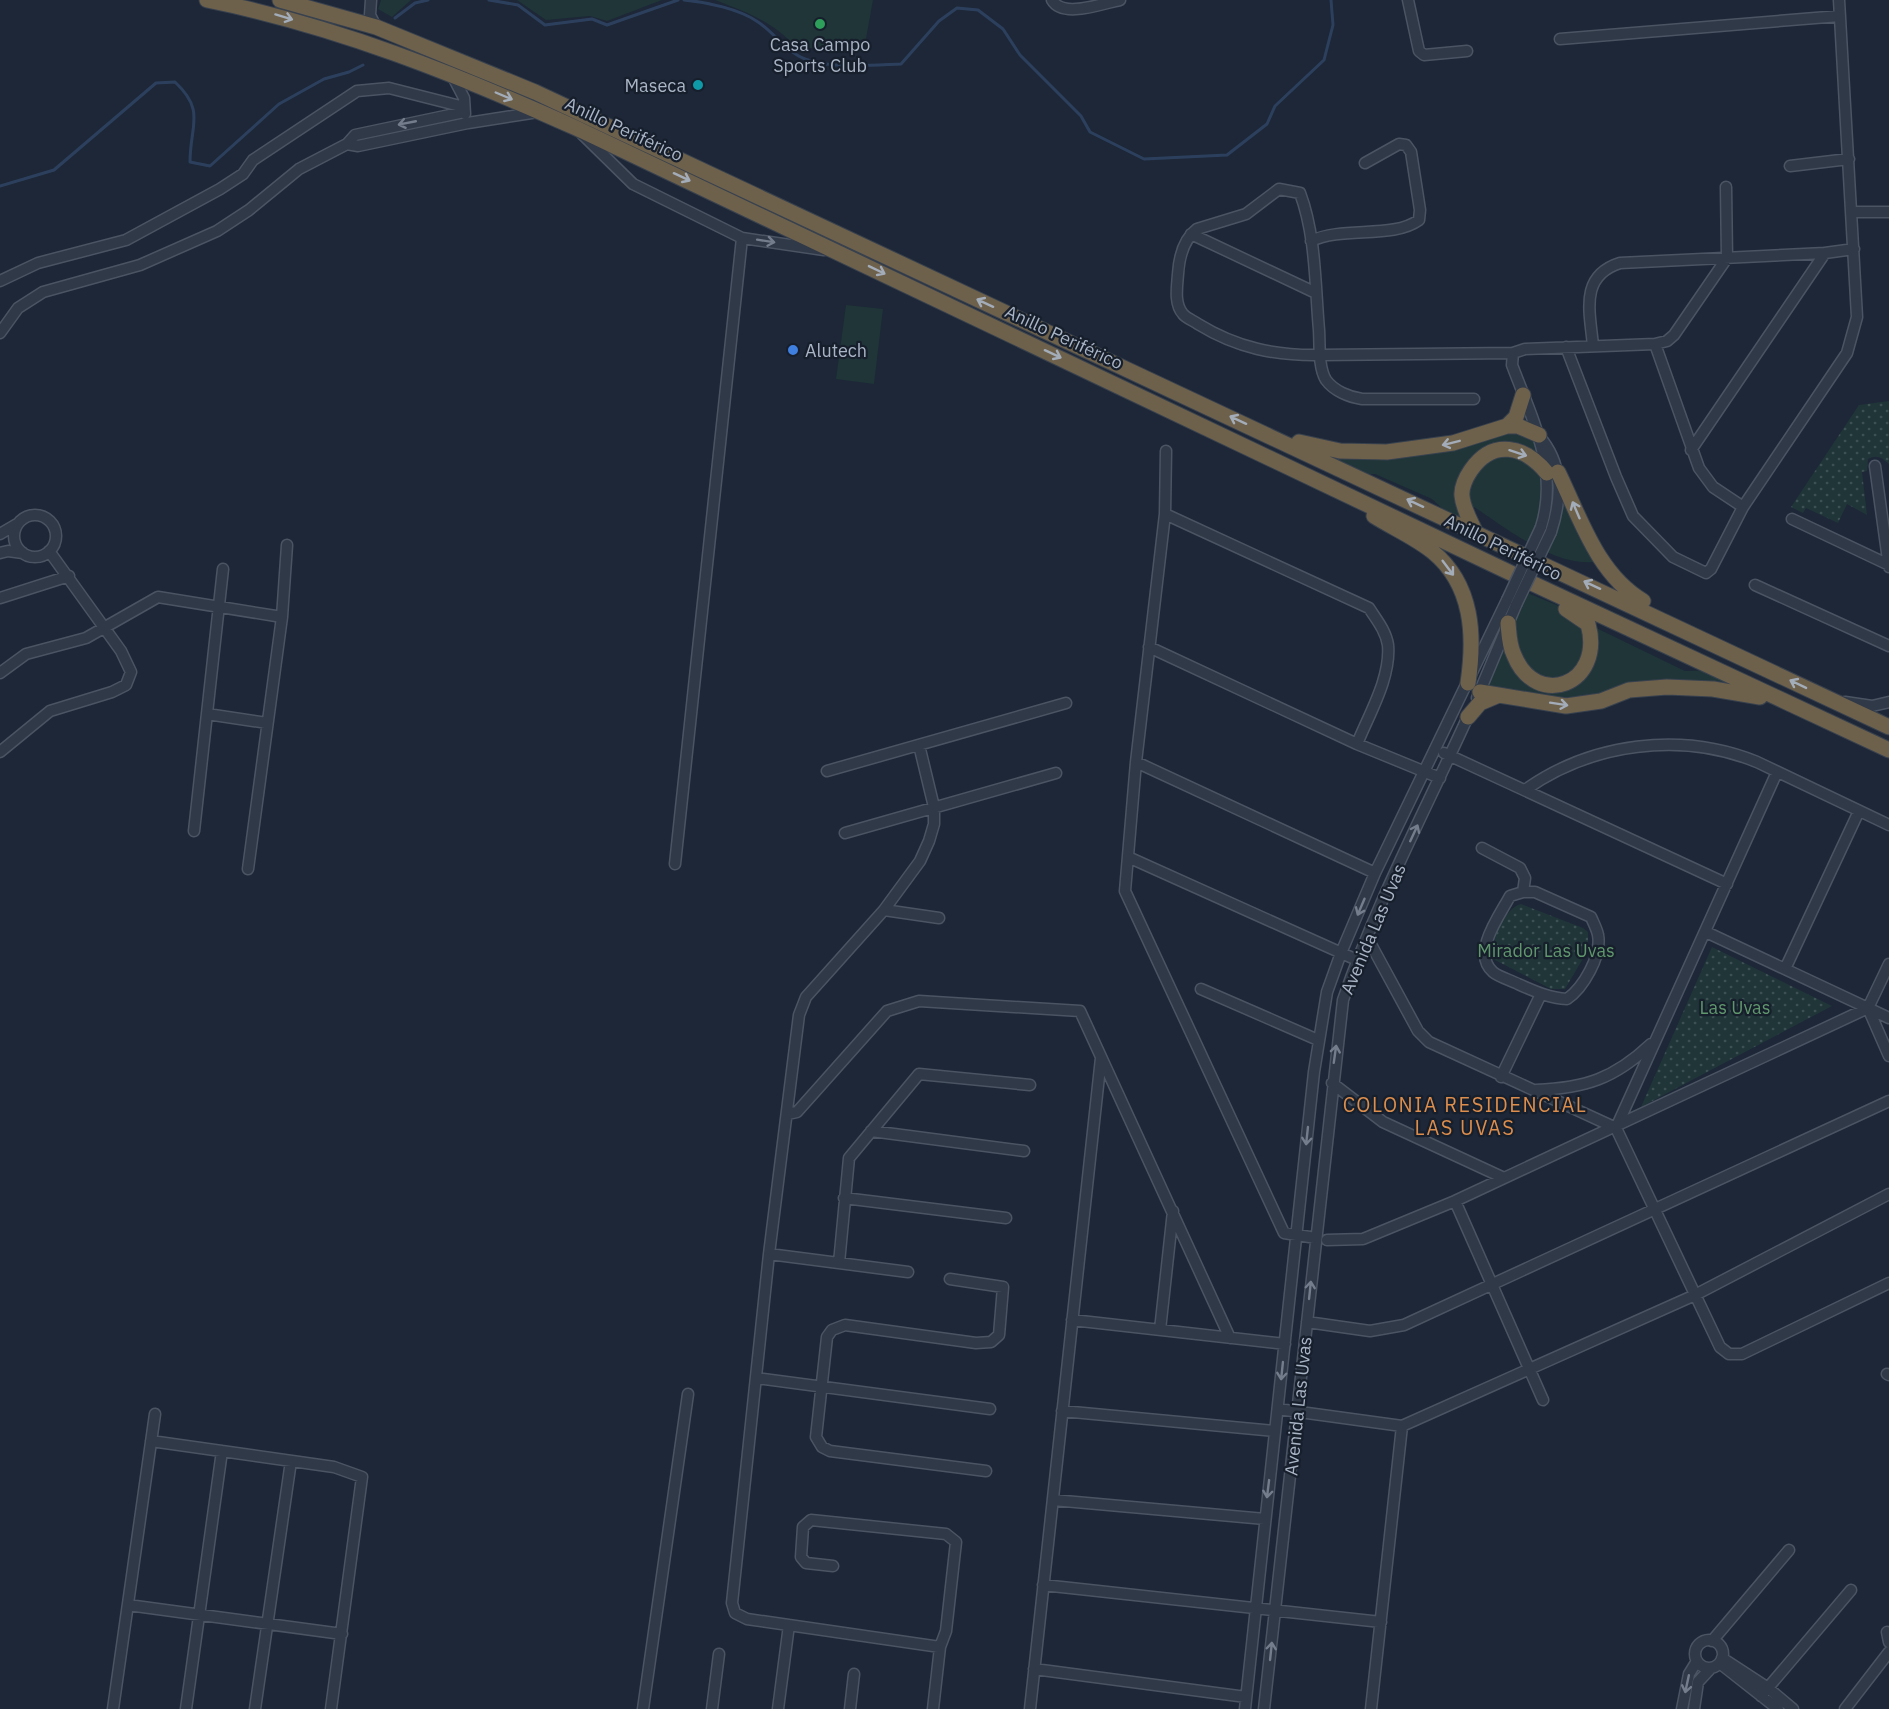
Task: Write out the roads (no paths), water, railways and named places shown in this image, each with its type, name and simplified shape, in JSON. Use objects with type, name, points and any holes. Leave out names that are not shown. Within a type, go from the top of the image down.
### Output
[{"type":"highway","name":"Anillo Periférico","points":[[207,0],[270,13],[349,37],[451,73],[541,112],[842,253],[1538,586],[1889,750]]},
{"type":"highway","name":"Anillo Periférico","points":[[280,0],[376,27],[535,92],[1683,628],[1889,727]]},
{"type":"highway","points":[[1507,426],[1516,417],[1523,395]]},
{"type":"highway","points":[[1273,436],[1340,451],[1387,452],[1454,443],[1507,426],[1529,429],[1539,435]]},
{"type":"highway","points":[[1475,531],[1462,494],[1467,476],[1479,459],[1492,450],[1508,449],[1524,453],[1553,472],[1608,570],[1629,593],[1683,628]]},
{"type":"highway","points":[[1313,477],[1431,550],[1449,569],[1463,594],[1472,629],[1474,687],[1501,695],[1566,706],[1584,706],[1629,690],[1689,687],[1781,701]]},
{"type":"highway","points":[[1508,623],[1514,656],[1522,669],[1534,679],[1547,685],[1559,686],[1572,681],[1582,671],[1591,653],[1592,639],[1588,624],[1559,606],[1538,586]]},
{"type":"highway","points":[[1468,717],[1480,703],[1501,695]]},
{"type":"street","points":[[371,0],[370,15],[376,27]]},
{"type":"street","points":[[1052,0],[1061,8],[1071,9],[1120,0]]},
{"type":"street","points":[[1408,0],[1419,51],[1424,55],[1467,51]]},
{"type":"street","points":[[1566,347],[1616,477],[1634,516],[1673,557],[1706,573],[1711,569],[1743,507],[1847,353],[1857,317],[1839,0]]},
{"type":"street","points":[[1560,39],[1840,16]]},
{"type":"street","points":[[451,73],[460,88],[465,114]]},
{"type":"street","points":[[0,281],[38,263],[126,240],[164,221],[243,174],[253,160],[357,91],[389,88],[465,114]]},
{"type":"street","points":[[0,333],[18,308],[43,292],[140,266],[218,231],[249,210],[300,169],[347,144],[358,146],[465,114],[541,112]]},
{"type":"street","points":[[576,128],[633,184],[742,238],[842,253]]},
{"type":"street","points":[[1311,241],[1324,235],[1413,225],[1419,220],[1411,152],[1406,146],[1399,144],[1365,163]]},
{"type":"street","points":[[1790,166],[1849,159]]},
{"type":"street","points":[[1474,399],[1362,399],[1348,396],[1325,378],[1321,355],[1309,217],[1300,194],[1279,189],[1246,214],[1197,229],[1191,234],[1183,250],[1178,271],[1177,300],[1183,315],[1249,348],[1277,355],[1321,355],[1513,353],[1526,348],[1655,344],[1667,341],[1674,335],[1727,258],[1726,187]]},
{"type":"street","points":[[1852,212],[1889,212]]},
{"type":"street","points":[[1191,234],[1316,293]]},
{"type":"street","points":[[675,864],[742,238]]},
{"type":"street","points":[[1593,346],[1589,294],[1596,278],[1607,267],[1620,263],[1826,253],[1854,249]]},
{"type":"street","points":[[1691,450],[1826,253]]},
{"type":"street","points":[[1655,344],[1699,468],[1713,487],[1743,507]]},
{"type":"street","name":"Avenida Las Uvas","points":[[1264,1709],[1307,1322],[1321,1239],[1332,1083],[1343,1000],[1357,960],[1396,870],[1468,717],[1474,687],[1509,604],[1546,530],[1560,496],[1512,365],[1513,353]]},
{"type":"street","points":[[1166,451],[1165,514],[1136,762],[1125,891],[1284,1233],[1297,1237],[1321,1239],[1363,1239],[1455,1201],[1616,1128],[1868,1008],[1889,964]]},
{"type":"street","points":[[1875,466],[1889,566]]},
{"type":"street","points":[[1165,514],[1369,608],[1381,625],[1388,644],[1387,667],[1357,744]]},
{"type":"street","points":[[0,534],[31,515],[44,517],[50,521],[56,539],[49,551],[39,556],[8,550],[0,552]]},
{"type":"street","points":[[1792,519],[1889,566]]},
{"type":"street","points":[[19,522],[14,540],[25,554]]},
{"type":"street","points":[[248,869],[282,617],[287,545]]},
{"type":"street","points":[[0,752],[50,711],[112,692],[126,685],[131,672],[121,651],[49,551]]},
{"type":"street","points":[[194,831],[223,568]]},
{"type":"street","points":[[0,598],[69,576]]},
{"type":"street","points":[[1755,585],[1889,646]]},
{"type":"street","points":[[0,673],[26,654],[104,630],[147,601],[158,597],[171,597],[220,608],[282,617]]},
{"type":"street","name":"Avenida Las Uvas","points":[[1245,1709],[1318,1040],[1327,992],[1375,873],[1425,771],[1508,623],[1509,604]]},
{"type":"street","points":[[1149,647],[1357,744],[1440,778]]},
{"type":"street","points":[[1831,700],[1872,706],[1887,705]]},
{"type":"street","points":[[827,771],[1066,703]]},
{"type":"street","points":[[207,714],[267,723]]},
{"type":"street","points":[[919,745],[934,807],[932,833],[920,861],[884,910],[806,997],[799,1015],[769,1254],[732,1603],[735,1612],[747,1619],[940,1647]]},
{"type":"street","points":[[1525,790],[1551,772],[1608,751],[1636,746],[1696,746],[1740,755],[1889,825]]},
{"type":"street","points":[[1436,749],[1727,884]]},
{"type":"street","points":[[1136,762],[1375,873]]},
{"type":"street","points":[[1616,1128],[1777,772]]},
{"type":"street","points":[[845,833],[1056,773]]},
{"type":"street","points":[[1785,969],[1859,811]]},
{"type":"street","points":[[1482,848],[1520,868],[1525,878],[1523,892]]},
{"type":"street","points":[[1128,857],[1357,960]]},
{"type":"street","points":[[1523,892],[1535,892],[1591,917],[1598,935],[1598,950],[1576,993],[1567,999],[1541,994],[1494,973],[1486,964],[1484,951],[1499,917],[1510,896],[1523,892]]},
{"type":"street","points":[[884,910],[939,918]]},
{"type":"street","points":[[1706,932],[1889,1018]]},
{"type":"street","points":[[1368,939],[1418,1031],[1429,1042],[1616,1128],[1720,1347],[1729,1354],[1742,1354],[1889,1283]]},
{"type":"street","points":[[1201,989],[1318,1040]]},
{"type":"street","points":[[1502,1077],[1541,994]]},
{"type":"street","points":[[788,1114],[797,1112],[887,1011],[907,1002],[1080,1011],[1230,1338]]},
{"type":"street","points":[[1868,1008],[1889,1056]]},
{"type":"street","points":[[1532,1090],[1570,1089],[1608,1077],[1634,1061],[1657,1039]]},
{"type":"street","points":[[1029,1709],[1101,1058]]},
{"type":"street","points":[[839,1263],[849,1158],[919,1074],[1030,1085]]},
{"type":"street","points":[[1332,1083],[1383,1122],[1504,1178]]},
{"type":"street","points":[[1307,1322],[1370,1331],[1404,1325],[1889,1101]]},
{"type":"street","points":[[871,1131],[1024,1151]]},
{"type":"street","points":[[1278,1408],[1402,1426],[1695,1295],[1889,1194]]},
{"type":"street","points":[[844,1198],[1006,1218]]},
{"type":"street","points":[[1455,1201],[1494,1284],[1543,1400]]},
{"type":"street","points":[[1160,1330],[1173,1211]]},
{"type":"street","points":[[769,1254],[908,1272]]},
{"type":"street","points":[[950,1279],[1003,1287],[999,1335],[991,1342],[976,1343],[845,1325],[832,1330],[827,1337],[816,1437],[822,1447],[830,1451],[986,1471]]},
{"type":"street","points":[[1072,1320],[1285,1344]]},
{"type":"street","points":[[756,1378],[990,1408]]},
{"type":"street","points":[[643,1709],[688,1395]]},
{"type":"street","points":[[1062,1411],[1275,1431]]},
{"type":"street","points":[[113,1709],[155,1414]]},
{"type":"street","points":[[1371,1709],[1402,1426]]},
{"type":"street","points":[[151,1441],[334,1467],[363,1477],[331,1709]]},
{"type":"street","points":[[186,1709],[222,1451]]},
{"type":"street","points":[[255,1709],[291,1461]]},
{"type":"street","points":[[1053,1500],[1264,1519]]},
{"type":"street","points":[[833,1566],[806,1563],[801,1557],[803,1527],[811,1520],[946,1534],[956,1542],[946,1631],[940,1647],[933,1709]]},
{"type":"street","points":[[1782,1707],[1765,1692],[1717,1663],[1703,1667],[1697,1661],[1695,1652],[1699,1644],[1712,1641],[1789,1550]]},
{"type":"street","points":[[1043,1586],[1381,1622]]},
{"type":"street","points":[[1765,1692],[1851,1590]]},
{"type":"street","points":[[128,1605],[342,1634]]},
{"type":"street","points":[[778,1709],[789,1625]]},
{"type":"street","points":[[1694,1709],[1698,1682],[1717,1663],[1722,1649],[1712,1641]]},
{"type":"street","points":[[1845,1709],[1889,1652]]},
{"type":"street","points":[[712,1709],[719,1654]]},
{"type":"street","points":[[1682,1709],[1689,1674],[1697,1661]]},
{"type":"street","points":[[1034,1669],[1246,1697]]},
{"type":"street","points":[[850,1709],[854,1674]]},
{"type":"waterway","points":[[395,18],[415,3],[428,0]]},
{"type":"waterway","points":[[489,0],[518,5],[545,25],[592,19],[607,25],[678,0]]},
{"type":"waterway","points":[[684,0],[722,7],[751,17],[797,55],[807,60],[848,66],[901,64],[939,21],[957,8],[978,10],[1003,29],[1020,55],[1081,116],[1090,132],[1144,159],[1227,155],[1267,124],[1275,106],[1324,60],[1333,25],[1331,0]]},
{"type":"waterway","points":[[0,186],[54,170],[156,83],[175,82],[185,92],[193,110],[194,119],[190,162],[210,166],[279,104],[324,79],[349,72],[363,65]]},
{"type":"place","name":"Casa Campo Sports Club","points":[[820,24]]},
{"type":"place","name":"Maseca","points":[[698,85]]},
{"type":"place","name":"Alutech","points":[[793,350]]},
{"type":"district","name":"COLONIA RESIDENCIAL LAS UVAS","points":[[1465,1116]]},
{"type":"park label","name":"Mirador Las Uvas","points":[[1546,950]]},
{"type":"park label","name":"Las Uvas","points":[[1735,1007]]}]
